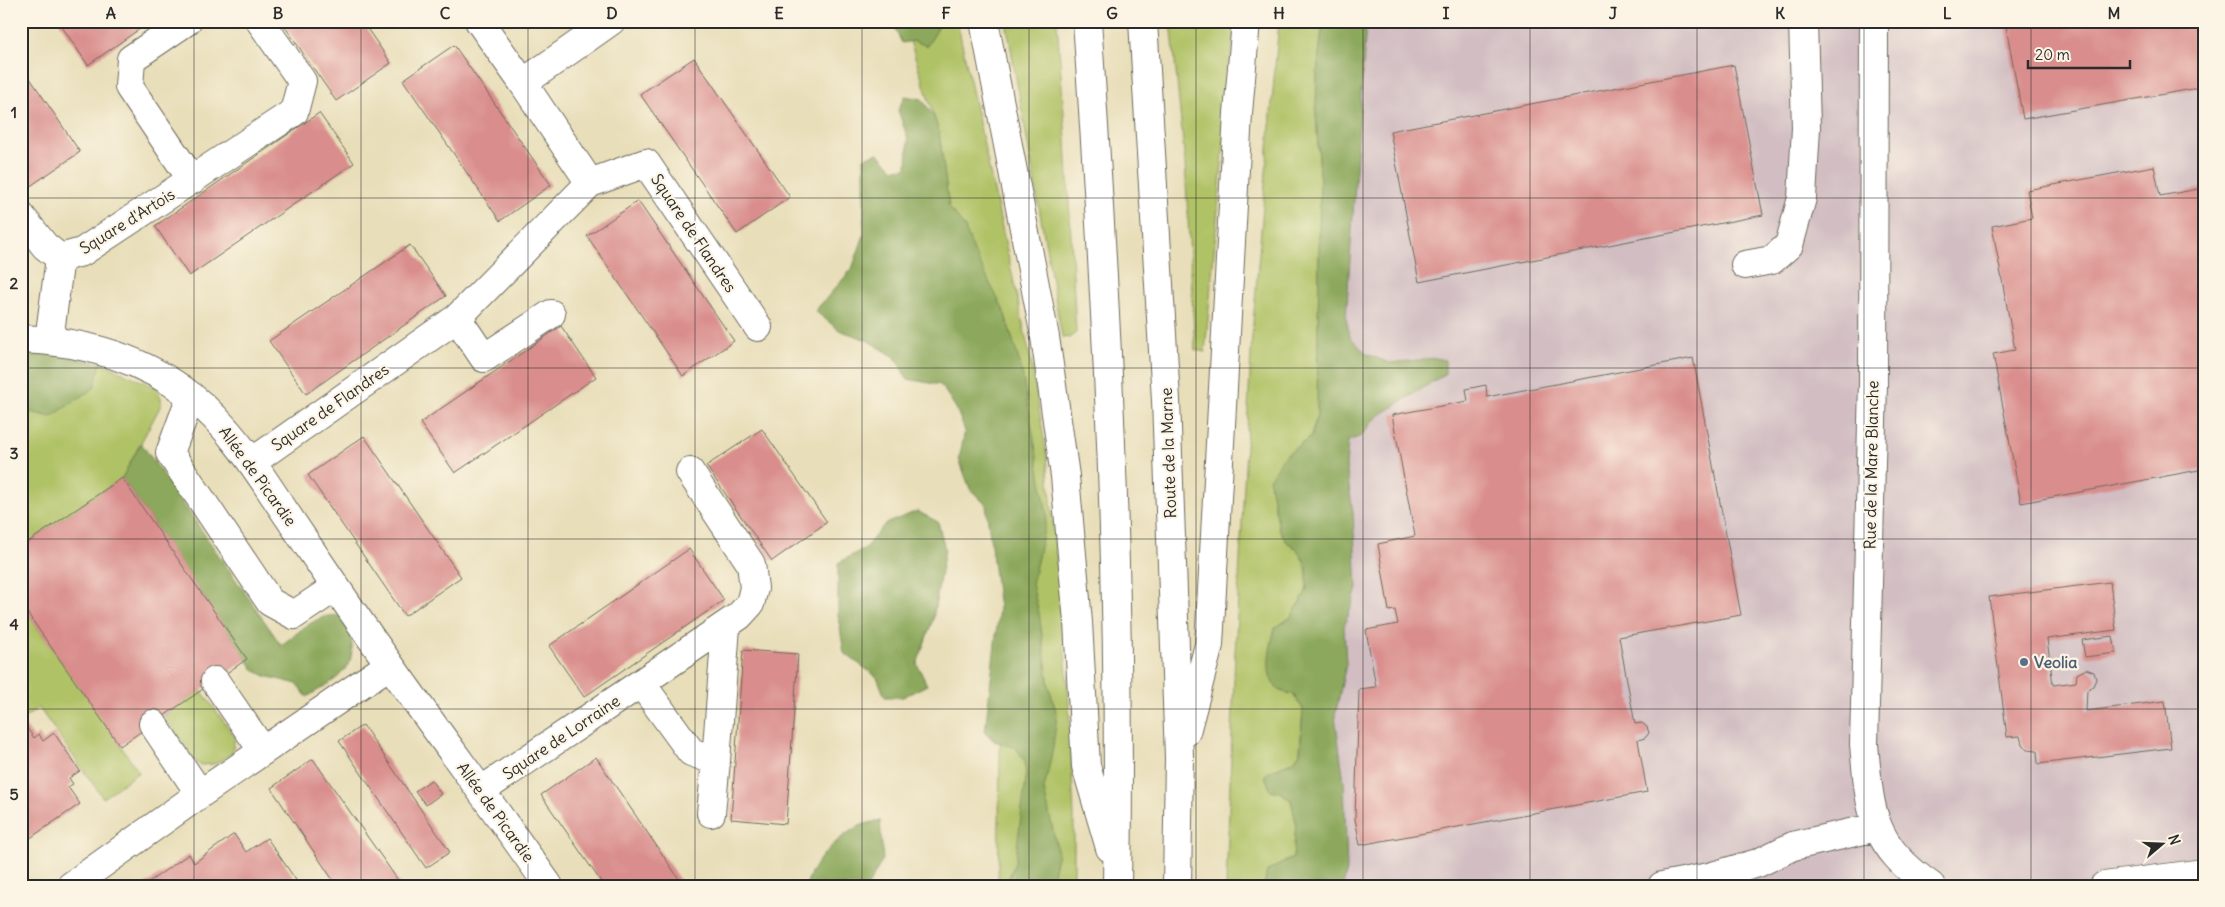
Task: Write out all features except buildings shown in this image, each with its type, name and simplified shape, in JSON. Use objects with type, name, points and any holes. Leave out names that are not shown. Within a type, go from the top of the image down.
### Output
[{"type":"main road","name":"Square d'Artois","points":[[187,21],[131,59],[129,87],[192,180]]},
{"type":"main road","name":"Square d'Artois","points":[[60,258],[82,252],[294,112],[302,81],[260,21]]},
{"type":"main road","points":[[479,21],[524,83],[590,183]]},
{"type":"main road","points":[[524,83],[612,21]]},
{"type":"main road","points":[[984,21],[1045,337],[1065,476],[1078,622],[1086,766],[1117,880]]},
{"type":"main road","points":[[1086,21],[1099,196],[1110,407],[1118,641],[1120,776],[1117,880]]},
{"type":"main road","name":"Route de la Marne","points":[[1143,21],[1166,400],[1179,757],[1177,886]]},
{"type":"main road","points":[[1179,757],[1210,645],[1238,113],[1246,21]]},
{"type":"main road","points":[[1745,264],[1772,260],[1789,245],[1802,198],[1806,128],[1803,21]]},
{"type":"main road","name":"Rue de la Mare Blanche","points":[[1874,21],[1873,383],[1864,744],[1868,789],[1877,827],[1890,850],[1907,869],[1931,886]]},
{"type":"main road","name":"Square de Flandres","points":[[252,462],[457,318],[590,183],[646,163],[758,327]]},
{"type":"main road","points":[[21,216],[45,246],[60,258],[49,340]]},
{"type":"main road","points":[[457,318],[484,358],[550,314]]},
{"type":"main road","name":"Allée de Picardie","points":[[21,340],[49,340],[104,351],[149,368],[191,396],[218,421],[252,462],[389,665],[482,790],[549,886]]},
{"type":"main road","points":[[191,396],[170,452],[270,602],[294,615],[336,587]]},
{"type":"main road","name":"Square de Lorraine","points":[[482,790],[726,626],[750,604],[754,588],[751,564],[690,472]]},
{"type":"main road","points":[[711,813],[726,626]]},
{"type":"main road","points":[[72,886],[200,794],[389,665]]},
{"type":"main road","points":[[215,681],[263,751]]},
{"type":"main road","points":[[641,683],[691,752],[716,761]]},
{"type":"main road","points":[[153,724],[200,794]]},
{"type":"main road","points":[[1662,886],[1732,878],[1793,846],[1877,827]]},
{"type":"main road","points":[[2104,886],[2204,872]]},
{"type":"shaded area","points":[[1349,21],[2204,21],[2204,886],[1291,886]]},
{"type":"green space","points":[[891,21],[939,21],[937,30],[927,46],[914,41],[902,43]]},
{"type":"green space","points":[[939,21],[957,21],[1031,361],[1047,457],[1068,686],[1074,817],[1074,886],[998,886],[1002,628],[939,132],[910,41],[937,30]]},
{"type":"green space","points":[[1006,21],[1057,21],[1066,141],[1076,333],[1069,338],[1062,337]]},
{"type":"green space","points":[[1171,21],[1235,21],[1205,352],[1195,350],[1185,163]]},
{"type":"green space","points":[[1279,21],[1323,21],[1317,74],[1316,114],[1320,174],[1317,414],[1311,437],[1284,456],[1286,541],[1295,549],[1306,566],[1307,586],[1299,606],[1292,616],[1275,628],[1280,691],[1293,694],[1303,709],[1300,753],[1294,761],[1272,770],[1270,790],[1280,792],[1291,800],[1296,822],[1293,858],[1284,862],[1263,884],[1264,886],[1226,886],[1235,653],[1252,335]]},
{"type":"green space","points":[[1323,21],[1366,21],[1346,318],[1350,337],[1367,354],[1390,363],[1436,358],[1445,360],[1445,374],[1377,417],[1361,436],[1348,441],[1346,466],[1353,513],[1357,589],[1344,627],[1346,664],[1335,716],[1344,782],[1347,870],[1343,886],[1264,886],[1267,871],[1293,858],[1296,822],[1291,800],[1280,792],[1270,790],[1265,775],[1294,761],[1300,753],[1303,709],[1293,694],[1278,689],[1273,683],[1270,676],[1269,660],[1275,628],[1291,617],[1307,589],[1307,565],[1297,549],[1286,541],[1279,529],[1269,479],[1284,456],[1311,437],[1317,414],[1320,174],[1316,114],[1317,74]]},
{"type":"green space","points":[[905,96],[922,99],[934,117],[939,132],[949,207],[965,228],[975,254],[1004,311],[1021,367],[1047,516],[1032,584],[1039,613],[1049,686],[1057,715],[1053,747],[1044,790],[1058,853],[1050,886],[1005,886],[1015,863],[1026,778],[1025,761],[1016,748],[994,741],[985,732],[999,608],[986,505],[970,489],[959,459],[965,431],[956,408],[941,385],[907,379],[895,357],[867,340],[839,330],[815,311],[852,269],[864,235],[864,158],[878,153],[894,169],[907,168],[908,139],[898,110]]},
{"type":"green space","points":[[21,353],[104,364],[157,388],[161,398],[161,405],[122,478],[21,547]]},
{"type":"green space","points":[[21,353],[48,353],[101,363],[94,388],[51,417],[31,412],[21,414]]},
{"type":"green space","points":[[141,443],[281,645],[318,619],[334,615],[342,617],[351,637],[352,652],[348,666],[339,676],[307,697],[297,684],[265,676],[254,670],[122,478]]},
{"type":"green space","points":[[917,511],[938,522],[945,549],[933,619],[917,664],[927,685],[903,697],[885,697],[877,677],[844,653],[838,615],[838,563],[865,548],[885,524]]},
{"type":"green space","points":[[21,604],[139,772],[103,798],[39,708],[21,720]]},
{"type":"green space","points":[[201,690],[235,737],[232,753],[215,764],[200,765],[196,762],[164,716]]},
{"type":"green space","points":[[880,820],[883,859],[868,886],[806,886],[819,860],[833,845],[857,827]]},
{"type":"place","name":"Veolia","points":[[2024,662]]}]
